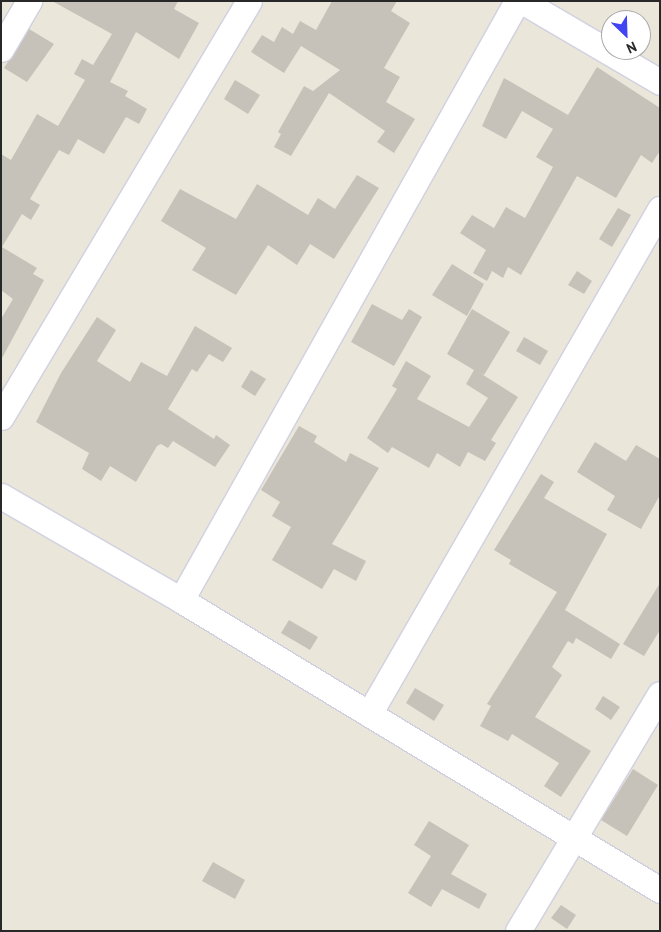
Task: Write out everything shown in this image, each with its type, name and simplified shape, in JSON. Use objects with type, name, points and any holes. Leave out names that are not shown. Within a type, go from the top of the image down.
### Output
[{"type":"street","points":[[1,49],[29,1]]},
{"type":"street","points":[[1,417],[250,1]]},
{"type":"street","points":[[181,600],[517,1]]},
{"type":"street","points":[[522,1],[660,82]]},
{"type":"street","points":[[369,714],[660,209]]},
{"type":"street","points":[[1,496],[181,600],[660,890]]},
{"type":"street","points":[[518,931],[660,694]]},
{"type":"building","points":[[52,1],[178,1],[174,9],[199,23],[179,59],[136,32],[110,82],[128,91],[125,96],[147,109],[139,124],[126,117],[104,154],[78,139],[69,155],[59,150],[44,175],[30,199],[40,205],[31,220],[22,214],[2,247],[37,268],[33,274],[44,280],[1,360],[1,319],[13,299],[1,290],[1,154],[11,160],[37,114],[58,126],[85,80],[74,74],[82,59],[93,65],[112,34]]},
{"type":"building","points":[[332,1],[397,1],[391,11],[410,23],[384,68],[400,77],[386,102],[415,119],[394,153],[377,142],[385,131],[329,93],[291,156],[274,147],[281,134],[278,132],[304,86],[313,91],[340,70],[301,46],[284,73],[251,52],[262,35],[274,42],[282,27],[293,34],[300,21],[316,30]]},
{"type":"building","points":[[29,29],[54,44],[27,82],[4,68]]},
{"type":"building","points":[[597,67],[660,108],[660,151],[652,163],[641,155],[616,198],[577,176],[521,275],[508,267],[503,278],[492,271],[487,281],[473,273],[486,250],[460,233],[472,215],[494,228],[506,207],[525,218],[553,167],[536,157],[553,129],[522,111],[506,139],[482,126],[504,78],[568,115]]},
{"type":"building","points":[[235,80],[260,95],[248,114],[224,99]]},
{"type":"building","points":[[357,175],[379,188],[334,259],[310,244],[297,265],[268,245],[236,295],[192,270],[206,248],[161,221],[180,189],[236,219],[257,184],[308,215],[318,198],[335,209]]},
{"type":"building","points":[[618,208],[631,215],[612,247],[599,239]]},
{"type":"building","points":[[452,264],[484,284],[467,316],[432,295]]},
{"type":"building","points":[[577,271],[592,281],[584,294],[568,285]]},
{"type":"building","points":[[372,304],[402,320],[409,309],[422,317],[394,366],[351,342]]},
{"type":"building","points":[[472,309],[510,332],[484,375],[480,373],[518,397],[491,440],[496,443],[485,461],[468,452],[460,467],[437,453],[429,468],[392,447],[388,453],[367,438],[397,389],[392,386],[406,361],[431,376],[417,399],[469,427],[488,398],[466,384],[474,370],[447,354]]},
{"type":"building","points":[[97,317],[116,330],[97,361],[130,382],[141,362],[167,376],[195,326],[232,348],[223,362],[209,354],[197,372],[192,369],[168,409],[214,439],[216,435],[230,445],[215,467],[173,441],[168,448],[161,444],[157,446],[136,482],[110,466],[101,481],[82,469],[89,453],[36,422],[61,373]]},
{"type":"building","points":[[524,337],[548,351],[540,365],[516,351]]},
{"type":"building","points":[[251,370],[266,379],[255,396],[241,387]]},
{"type":"building","points":[[299,426],[317,436],[314,442],[346,462],[350,453],[379,468],[332,544],[366,561],[356,581],[334,569],[322,589],[272,560],[291,527],[272,516],[280,502],[261,490]]},
{"type":"building","points":[[595,442],[626,461],[636,445],[660,459],[660,495],[641,529],[607,510],[615,496],[577,472]]},
{"type":"building","points":[[541,474],[554,482],[544,498],[607,534],[565,610],[620,644],[611,659],[576,638],[573,644],[568,641],[552,667],[562,675],[535,717],[591,751],[561,797],[544,786],[559,763],[512,734],[508,741],[480,726],[491,706],[487,704],[557,592],[509,564],[511,560],[494,550]]},
{"type":"building","points":[[660,583],[660,630],[644,656],[623,644]]},
{"type":"building","points":[[289,620],[318,637],[310,650],[281,633]]},
{"type":"building","points":[[415,688],[444,705],[434,721],[406,703]]},
{"type":"building","points":[[603,696],[620,707],[611,720],[595,709]]},
{"type":"building","points":[[633,769],[658,785],[627,836],[601,820]]},
{"type":"building","points":[[429,821],[469,845],[451,874],[487,894],[479,909],[442,889],[431,907],[408,893],[431,856],[414,845]]},
{"type":"building","points":[[213,862],[245,880],[235,899],[202,881]]},
{"type":"building","points":[[561,905],[576,915],[567,929],[551,918]]}]
